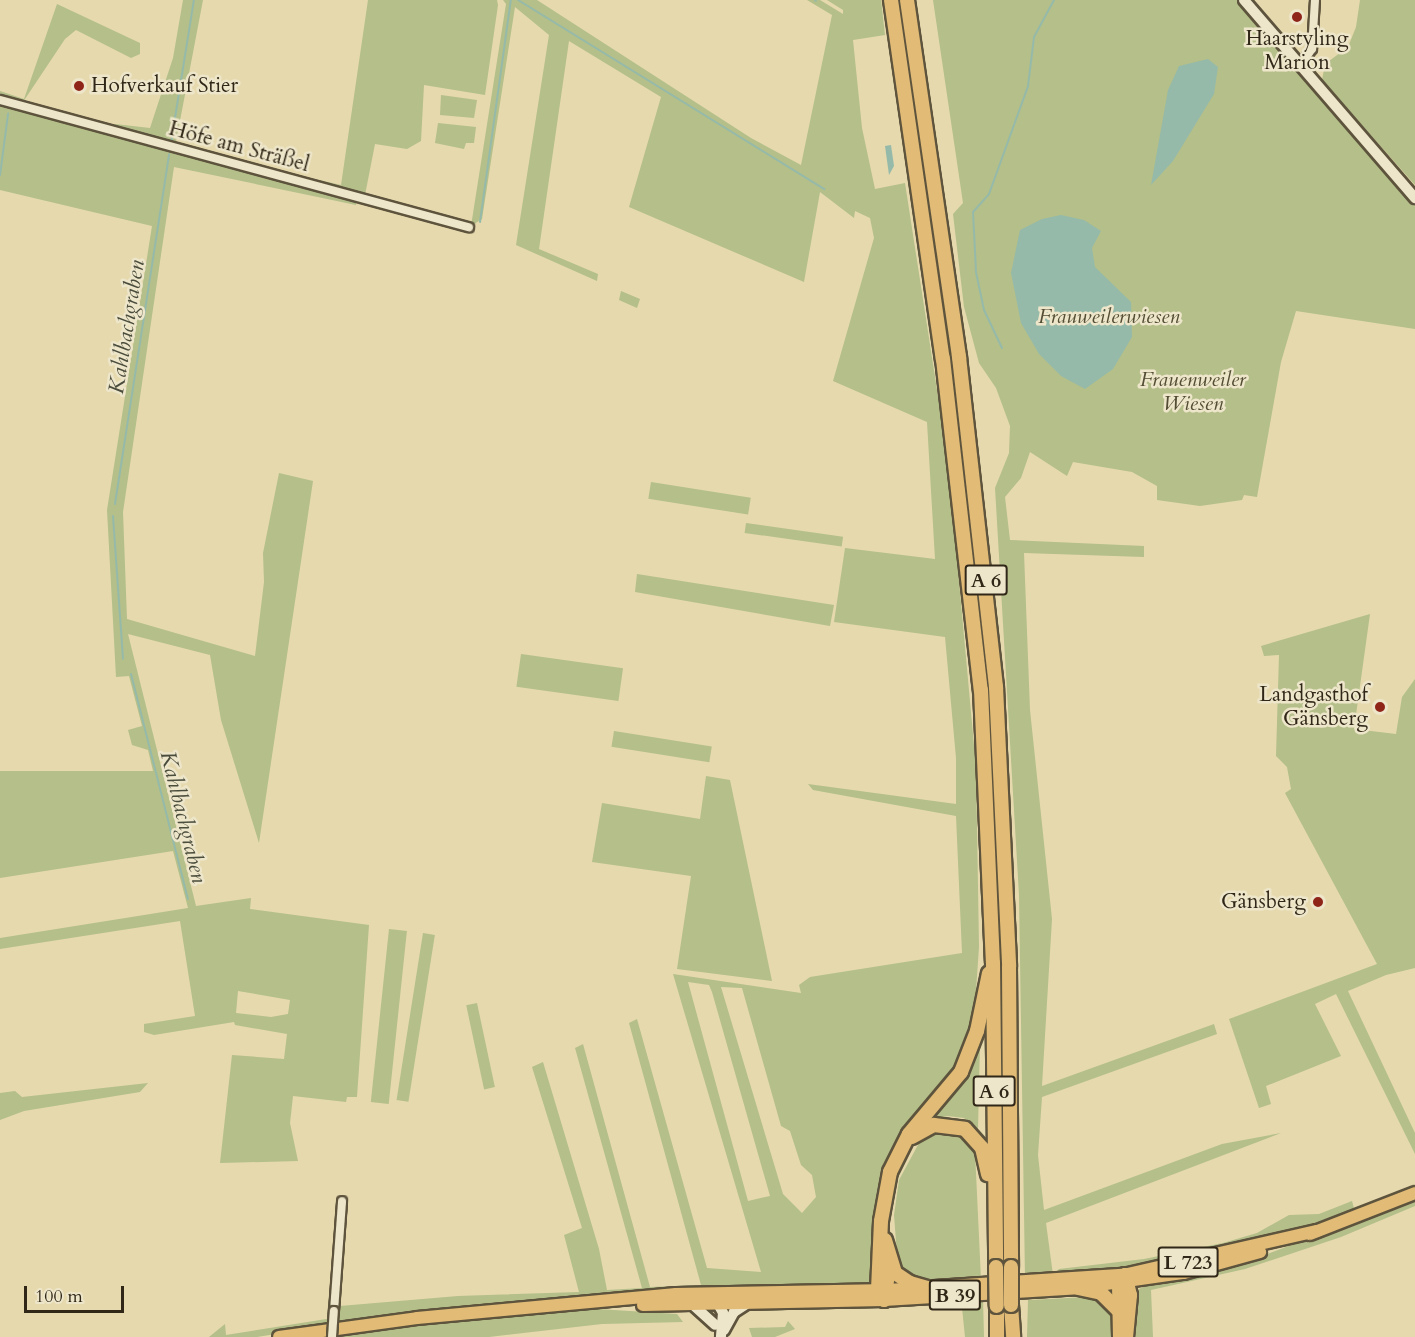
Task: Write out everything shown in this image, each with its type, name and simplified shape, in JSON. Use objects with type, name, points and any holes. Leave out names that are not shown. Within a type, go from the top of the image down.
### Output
[{"type":"highway","name":"A 6","points":[[891,0],[945,370],[974,622],[986,774],[993,963],[997,1337]]},
{"type":"highway","name":"A 6","points":[[907,0],[963,392],[996,687],[1009,967],[1012,1337]]},
{"type":"highway","points":[[883,1293],[881,1221],[886,1185],[903,1144],[964,1066],[993,963]]},
{"type":"highway","points":[[903,1144],[934,1125],[965,1129],[987,1158],[996,1219]]},
{"type":"highway","points":[[881,1221],[890,1263],[900,1277],[928,1288]]},
{"type":"highway","points":[[883,1293],[890,1263]]},
{"type":"highway","points":[[1120,1279],[1120,1337]]},
{"type":"highway","points":[[1120,1279],[1126,1337]]},
{"type":"highway","points":[[1078,1288],[1101,1293],[1120,1312]]},
{"type":"main road","points":[[1244,0],[1415,198]]},
{"type":"main road","name":"L 723","points":[[1078,1288],[1120,1279],[1217,1265],[1317,1231],[1415,1193]]},
{"type":"main road","name":"B 39","points":[[561,1306],[692,1304],[717,1297],[749,1303],[928,1288],[1120,1279]]},
{"type":"main road","name":"B 39","points":[[279,1337],[417,1318],[561,1306],[717,1297],[1078,1288]]},
{"type":"main road","points":[[715,1325],[717,1297]]},
{"type":"main road","points":[[717,1297],[723,1313],[721,1336]]},
{"type":"main road","points":[[721,1336],[734,1312],[749,1303]]},
{"type":"main road","points":[[692,1304],[715,1325],[721,1336]]},
{"type":"street","points":[[1300,66],[1312,49],[1315,0]]},
{"type":"street","name":"Höfe am Sträßel","points":[[0,100],[469,227]]},
{"type":"street","points":[[332,1337],[342,1201]]},
{"type":"green space","points":[[183,0],[203,0],[175,147],[341,185],[368,0],[497,0],[498,5],[485,95],[424,85],[421,141],[407,149],[375,144],[365,195],[358,193],[356,205],[174,167],[123,512],[127,619],[255,656],[264,582],[263,553],[279,473],[313,481],[259,843],[221,720],[210,655],[128,634],[196,906],[251,898],[250,909],[369,925],[357,1097],[347,1097],[346,1102],[293,1096],[290,1123],[298,1161],[220,1163],[232,1055],[284,1059],[287,1034],[235,1025],[234,1022],[154,1035],[144,1032],[144,1024],[195,1016],[180,921],[0,949],[0,938],[188,908],[173,851],[0,878],[0,771],[153,771],[148,750],[132,745],[128,730],[142,726],[129,676],[116,677],[107,510],[152,226],[0,190],[0,91],[24,99],[57,4],[140,43],[140,54],[131,58],[76,30],[65,39],[21,105],[113,131],[115,124],[150,128],[173,58]],"holes":[[[238,991],[290,1000],[288,1014],[271,1017],[236,1013]]]},
{"type":"green space","points":[[503,0],[537,0],[751,138],[801,165],[832,15],[807,0],[820,0],[843,14],[843,10],[827,0],[881,0],[885,35],[853,40],[862,128],[875,189],[905,183],[948,461],[976,767],[979,947],[974,1020],[953,1075],[890,1156],[875,1203],[876,1260],[868,1285],[339,1324],[257,1337],[209,1337],[225,1324],[226,1335],[339,1317],[340,1306],[458,1296],[579,1292],[564,1235],[582,1228],[532,1067],[543,1062],[599,1249],[607,1290],[642,1288],[575,1048],[583,1044],[650,1287],[701,1285],[629,1023],[637,1019],[707,1268],[761,1272],[673,974],[801,993],[799,985],[810,977],[962,953],[956,816],[813,790],[808,784],[956,804],[956,758],[945,637],[834,622],[845,548],[935,559],[927,422],[833,381],[874,238],[870,218],[855,211],[854,218],[820,192],[804,282],[629,207],[661,97],[569,41],[539,249],[598,274],[597,281],[516,245],[549,35],[515,7],[482,219],[471,226],[506,4]],"holes":[[[688,982],[709,985],[712,992],[770,1196],[748,1201]],[[721,987],[742,988],[781,1126],[790,1131],[801,1165],[812,1175],[816,1197],[802,1213],[783,1194]]]},
{"type":"green space","points":[[933,0],[1238,0],[1415,205],[1415,329],[1296,311],[1281,362],[1257,497],[1244,495],[1242,500],[1200,506],[1157,500],[1157,486],[1132,472],[1073,462],[1067,476],[1030,452],[1021,478],[1005,497],[1010,540],[1144,546],[1144,557],[1024,553],[1030,710],[1052,919],[1042,1086],[1214,1024],[1217,1034],[1042,1097],[1038,1155],[1044,1210],[1222,1144],[1281,1133],[1046,1223],[1053,1275],[1059,1269],[1144,1259],[1223,1243],[1257,1233],[1289,1215],[1319,1214],[1352,1201],[1355,1212],[1308,1230],[1179,1261],[1062,1276],[1025,1277],[1019,895],[995,488],[1009,453],[1010,426],[996,388],[979,363],[964,307],[953,214],[963,203]]},
{"type":"green space","points":[[1360,0],[1415,0],[1415,185],[1322,80],[1325,64],[1348,47],[1356,27]]},
{"type":"green space","points":[[441,95],[477,100],[474,118],[440,115]]},
{"type":"green space","points":[[438,123],[476,127],[474,143],[466,143],[464,149],[435,143]]},
{"type":"green space","points":[[621,291],[640,299],[637,308],[619,300]]},
{"type":"green space","points":[[651,482],[751,498],[748,515],[648,499]]},
{"type":"green space","points":[[746,523],[843,537],[842,547],[745,533]]},
{"type":"green space","points":[[637,574],[834,605],[830,626],[635,592]]},
{"type":"green space","points":[[1370,614],[1354,729],[1396,734],[1402,697],[1415,679],[1415,968],[1386,975],[1348,991],[1415,1133],[1415,1154],[1336,994],[1315,1004],[1341,1056],[1266,1086],[1271,1104],[1259,1108],[1229,1019],[1377,964],[1285,793],[1291,789],[1287,767],[1276,756],[1279,655],[1264,656],[1261,646]]},
{"type":"green space","points":[[521,654],[623,668],[618,701],[516,687]]},
{"type":"green space","points":[[614,731],[712,746],[709,762],[611,747]]},
{"type":"green space","points":[[706,776],[730,780],[772,981],[677,969],[691,876],[592,862],[602,803],[700,819]]},
{"type":"green space","points":[[389,929],[407,931],[389,1104],[371,1102]]},
{"type":"green space","points":[[423,933],[435,935],[408,1102],[397,1100]]},
{"type":"green space","points":[[477,1003],[495,1087],[484,1089],[466,1005]]},
{"type":"green space","points":[[980,1041],[978,1129],[964,1118],[948,1116],[929,1120],[966,1078]]},
{"type":"green space","points":[[148,1083],[140,1092],[24,1111],[0,1120],[0,1093],[15,1091],[22,1097]]},
{"type":"green space","points":[[939,1133],[961,1134],[975,1152],[981,1280],[919,1280],[905,1273],[897,1254],[894,1215],[899,1180],[919,1143]]},
{"type":"green space","points":[[1415,1198],[1415,1206],[1341,1237],[1245,1269],[1151,1290],[1153,1337],[1135,1337],[1139,1289],[1149,1284],[1238,1265]]},
{"type":"green space","points":[[1088,1297],[1107,1301],[1114,1311],[1114,1337],[1027,1337],[1028,1300]]},
{"type":"green space","points":[[961,1298],[983,1299],[984,1337],[965,1337]]},
{"type":"green space","points":[[598,1309],[677,1314],[683,1322],[602,1324],[489,1337],[315,1337],[510,1314]]},
{"type":"green space","points":[[788,1321],[795,1329],[775,1337],[752,1337],[749,1328],[785,1327]]},
{"type":"shaded area","points":[[1208,59],[1218,67],[1214,94],[1173,161],[1151,185],[1168,90],[1179,66]]},
{"type":"shaded area","points":[[891,145],[894,166],[889,175],[885,146]]},
{"type":"shaded area","points":[[1061,215],[1084,220],[1101,231],[1092,248],[1095,267],[1131,302],[1132,337],[1113,369],[1085,389],[1061,376],[1039,354],[1021,323],[1011,273],[1020,230],[1042,219]]},
{"type":"waterway","name":"Kahlbachgraben","points":[[171,143],[194,0]]},
{"type":"waterway","points":[[480,222],[511,0]]},
{"type":"waterway","points":[[518,0],[824,189]]},
{"type":"waterway","points":[[1002,348],[984,310],[976,271],[973,212],[989,194],[1028,86],[1034,37],[1054,0]]},
{"type":"waterway","points":[[0,175],[8,114]]},
{"type":"waterway","name":"Kahlbachgraben","points":[[115,504],[169,154]]},
{"type":"waterway","name":"Kahlbachgraben","points":[[113,516],[123,659]]},
{"type":"waterway","name":"Kahlbachgraben","points":[[131,674],[188,899]]},
{"type":"place","name":"Haarstyling Marion","points":[[1297,17]]},
{"type":"place","name":"Hofverkauf Stier","points":[[79,86]]},
{"type":"place","name":"Landgasthof Gänsberg","points":[[1380,707]]},
{"type":"place","name":"Gänsberg","points":[[1318,902]]},
{"type":"park label","name":"Frauweilerwiesen","points":[[1109,317]]},
{"type":"park label","name":"Frauenweiler Wiesen","points":[[1193,392]]}]
